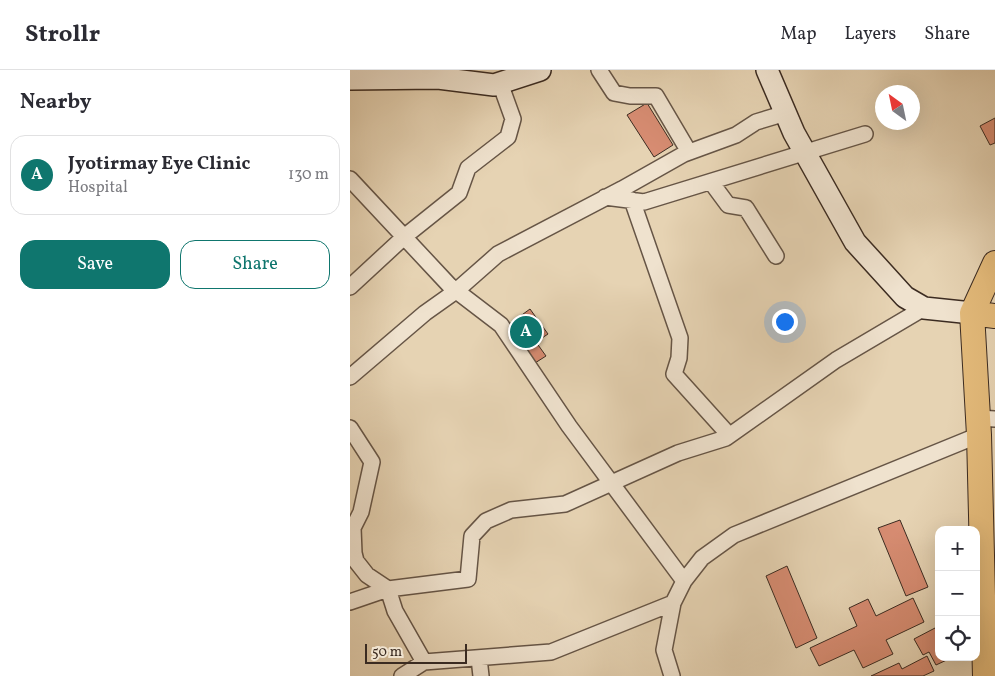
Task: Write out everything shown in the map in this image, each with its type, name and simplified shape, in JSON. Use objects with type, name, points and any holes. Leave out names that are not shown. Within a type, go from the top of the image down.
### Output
[{"type":"main road","points":[[985,676],[989,591],[984,424],[972,313],[995,263]]},
{"type":"main road","points":[[972,313],[995,316]]},
{"type":"street","points":[[350,79],[461,76],[494,84],[540,70]]},
{"type":"street","points":[[599,70],[614,93],[630,96],[656,96],[689,152]]},
{"type":"street","points":[[767,70],[794,133],[855,242],[905,298],[924,308],[972,313]]},
{"type":"street","points":[[350,287],[404,237],[459,193],[468,168],[508,137],[513,119],[500,83]]},
{"type":"street","points":[[350,376],[498,254],[689,152],[736,135],[756,122],[786,113]]},
{"type":"street","points":[[605,197],[644,202],[804,151],[865,134]]},
{"type":"street","points":[[350,180],[456,290],[501,325],[569,426],[684,581]]},
{"type":"street","points":[[711,182],[728,205],[746,208],[776,256]]},
{"type":"street","points":[[632,200],[680,338],[679,358],[674,374],[729,435]]},
{"type":"street","points":[[350,602],[388,589],[468,580],[472,536],[486,521],[511,510],[565,504],[678,453],[729,435],[836,360],[924,308]]},
{"type":"street","points":[[672,676],[664,650],[673,604],[684,581],[702,558],[734,536],[984,424]]},
{"type":"street","points":[[350,428],[372,462],[361,512],[353,528],[353,562],[367,575],[388,589],[396,611],[424,662]]},
{"type":"street","points":[[402,676],[424,662],[551,652],[673,604]]},
{"type":"street","points":[[479,658],[481,676]]},
{"type":"building","points":[[647,103],[673,145],[654,157],[627,115]]},
{"type":"building","points":[[995,118],[995,143],[990,145],[980,126]]},
{"type":"building","points":[[530,309],[548,334],[536,342],[546,356],[535,363],[508,325]]},
{"type":"building","points":[[900,520],[928,587],[906,596],[878,528]]},
{"type":"building","points":[[787,566],[817,638],[796,648],[766,576]]},
{"type":"building","points":[[913,598],[924,622],[886,640],[893,654],[863,668],[854,650],[819,666],[810,648],[857,626],[849,608],[868,599],[876,616]]},
{"type":"building","points":[[935,628],[935,661],[945,661],[936,665],[929,652],[923,655],[914,639]]},
{"type":"building","points":[[927,656],[934,671],[923,676],[871,676],[899,663],[902,669]]},
{"type":"place","name":"Jyotirmay Eye Clinic","points":[[526,332]]}]
